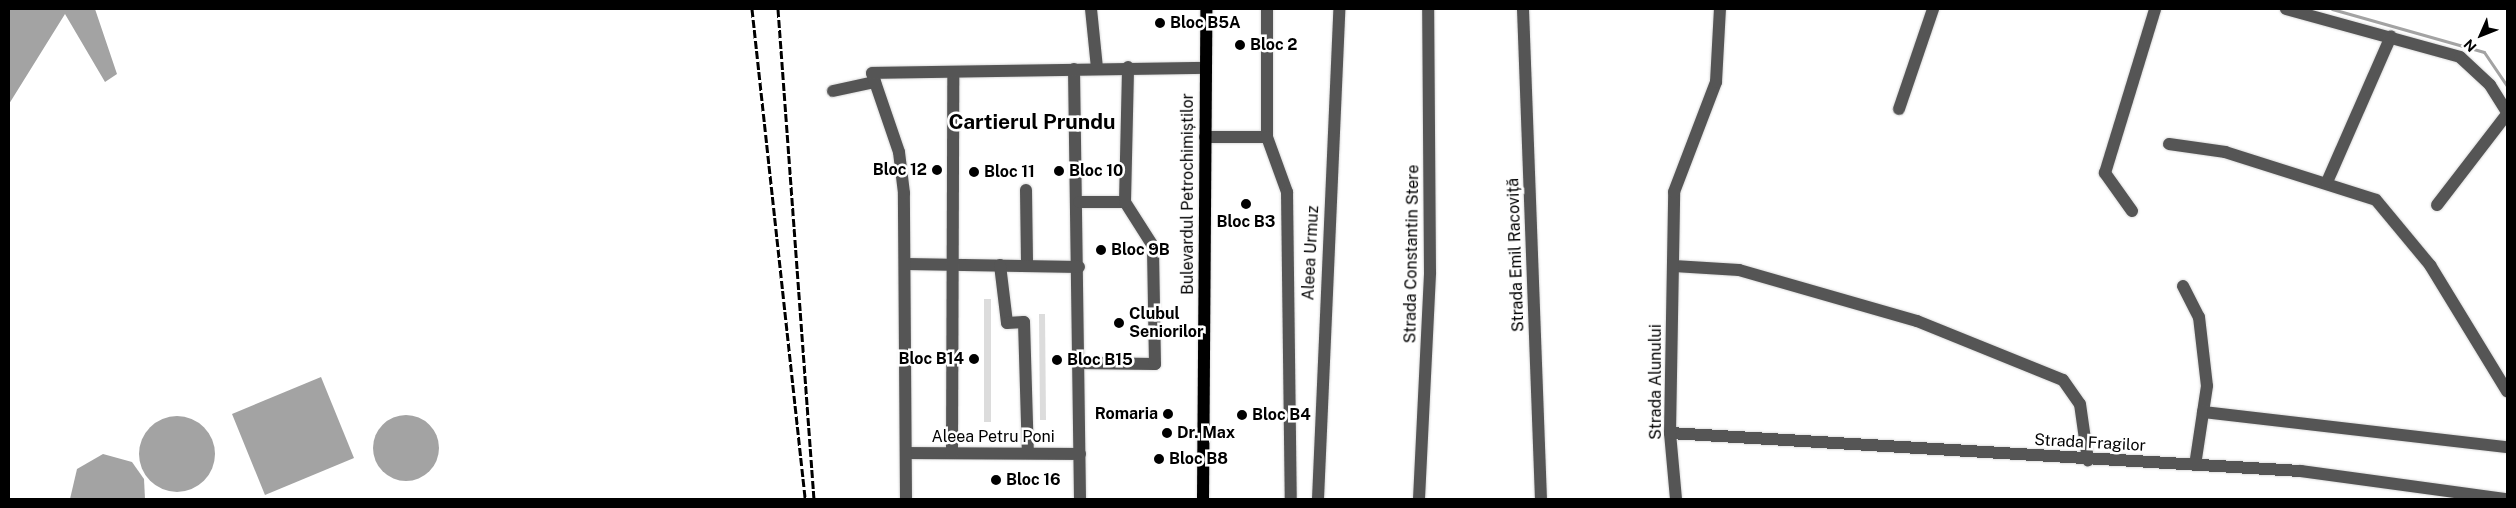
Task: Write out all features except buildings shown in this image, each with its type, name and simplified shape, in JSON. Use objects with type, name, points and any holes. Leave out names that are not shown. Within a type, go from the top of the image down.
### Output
[{"type":"main road","name":"Bulevardul Petrochimiștilor","points":[[1203,499],[1204,68],[1206,9]]},
{"type":"street","points":[[1091,9],[1097,68]]},
{"type":"street","points":[[1267,9],[1268,137],[1287,192],[1291,240],[1291,499]]},
{"type":"street","name":"Aleea Urmuz","points":[[1318,499],[1339,9]]},
{"type":"street","name":"Strada Constantin Stere","points":[[1419,499],[1430,272],[1428,9]]},
{"type":"street","name":"Strada Emil Racoviță","points":[[1523,9],[1541,499]]},
{"type":"street","name":"Strada Alunului","points":[[1676,499],[1670,433],[1676,182],[1716,82],[1720,9]]},
{"type":"street","points":[[1898,109],[1933,9]]},
{"type":"street","points":[[2132,211],[2105,173],[2155,9]]},
{"type":"street","points":[[2286,9],[2391,36],[2460,57],[2490,85],[2507,113],[2437,205]]},
{"type":"street","points":[[2327,182],[2391,36]]},
{"type":"street","points":[[1080,363],[1155,364],[1153,246],[1125,202],[1128,67]]},
{"type":"street","points":[[906,499],[906,264],[900,152],[872,73],[1128,67],[1204,68]]},
{"type":"street","points":[[1074,69],[1080,267],[1080,499]]},
{"type":"street","points":[[952,453],[954,72]]},
{"type":"street","points":[[833,91],[875,82]]},
{"type":"street","points":[[1205,137],[1268,137]]},
{"type":"street","points":[[2168,144],[2225,152],[2327,182],[2380,204],[2430,265],[2507,391]]},
{"type":"street","points":[[1026,190],[1027,266]]},
{"type":"street","points":[[1079,202],[1125,202]]},
{"type":"street","points":[[906,264],[1080,267]]},
{"type":"street","points":[[1000,265],[1006,323],[1024,322],[1028,453]]},
{"type":"street","points":[[1674,266],[1739,270],[1917,321],[2063,380],[2080,404],[2088,460]]},
{"type":"street","points":[[2183,286],[2199,317],[2207,386],[2195,465]]},
{"type":"street","points":[[2203,412],[2507,447]]},
{"type":"street","name":"Strada Fragilor","points":[[1670,433],[2088,460],[2301,471],[2480,497],[2506,499]]},
{"type":"street","name":"Aleea Petru Poni","points":[[906,453],[1080,454]]},
{"type":"shaded area","points":[[9,9],[95,9],[117,74],[105,82],[65,14],[9,104]]},
{"type":"shaded area","points":[[984,299],[991,299],[991,422],[984,422]]},
{"type":"shaded area","points":[[1039,314],[1045,314],[1046,420],[1040,420]]},
{"type":"shaded area","points":[[321,377],[354,458],[265,495],[232,414]]},
{"type":"shaded area","points":[[406,415],[419,418],[429,425],[436,435],[439,448],[436,461],[429,471],[419,478],[406,481],[393,478],[383,471],[376,461],[373,448],[376,435],[383,425],[393,418]]},
{"type":"shaded area","points":[[177,416],[191,419],[204,427],[212,440],[215,454],[212,468],[204,481],[191,489],[177,492],[163,489],[150,481],[142,468],[139,454],[142,440],[150,427],[163,419]]},
{"type":"shaded area","points":[[103,454],[132,462],[144,479],[145,499],[70,499],[77,469]]},
{"type":"waterway","points":[[2332,9],[2484,52],[2507,86]]},
{"type":"railway","points":[[752,9],[805,499]]},
{"type":"railway","points":[[778,9],[814,499]]},
{"type":"place","name":"Bloc B5A","points":[[1160,23]]},
{"type":"place","name":"Bloc 2","points":[[1240,45]]},
{"type":"place","name":"Bloc 12","points":[[937,170]]},
{"type":"place","name":"Bloc 10","points":[[1059,171]]},
{"type":"place","name":"Bloc 11","points":[[974,172]]},
{"type":"place","name":"Bloc B3","points":[[1246,204]]},
{"type":"place","name":"Bloc 9B","points":[[1101,250]]},
{"type":"place","name":"Clubul Seniorilor","points":[[1119,323]]},
{"type":"place","name":"Bloc B14","points":[[974,359]]},
{"type":"place","name":"Bloc B15","points":[[1057,360]]},
{"type":"place","name":"Romaria","points":[[1168,414]]},
{"type":"place","name":"Bloc B4","points":[[1242,415]]},
{"type":"place","name":"Dr. Max","points":[[1167,433]]},
{"type":"place","name":"Bloc B8","points":[[1159,459]]},
{"type":"place","name":"Bloc 16","points":[[996,480]]},
{"type":"district","name":"Cartierul Prundu","points":[[1032,122]]}]
